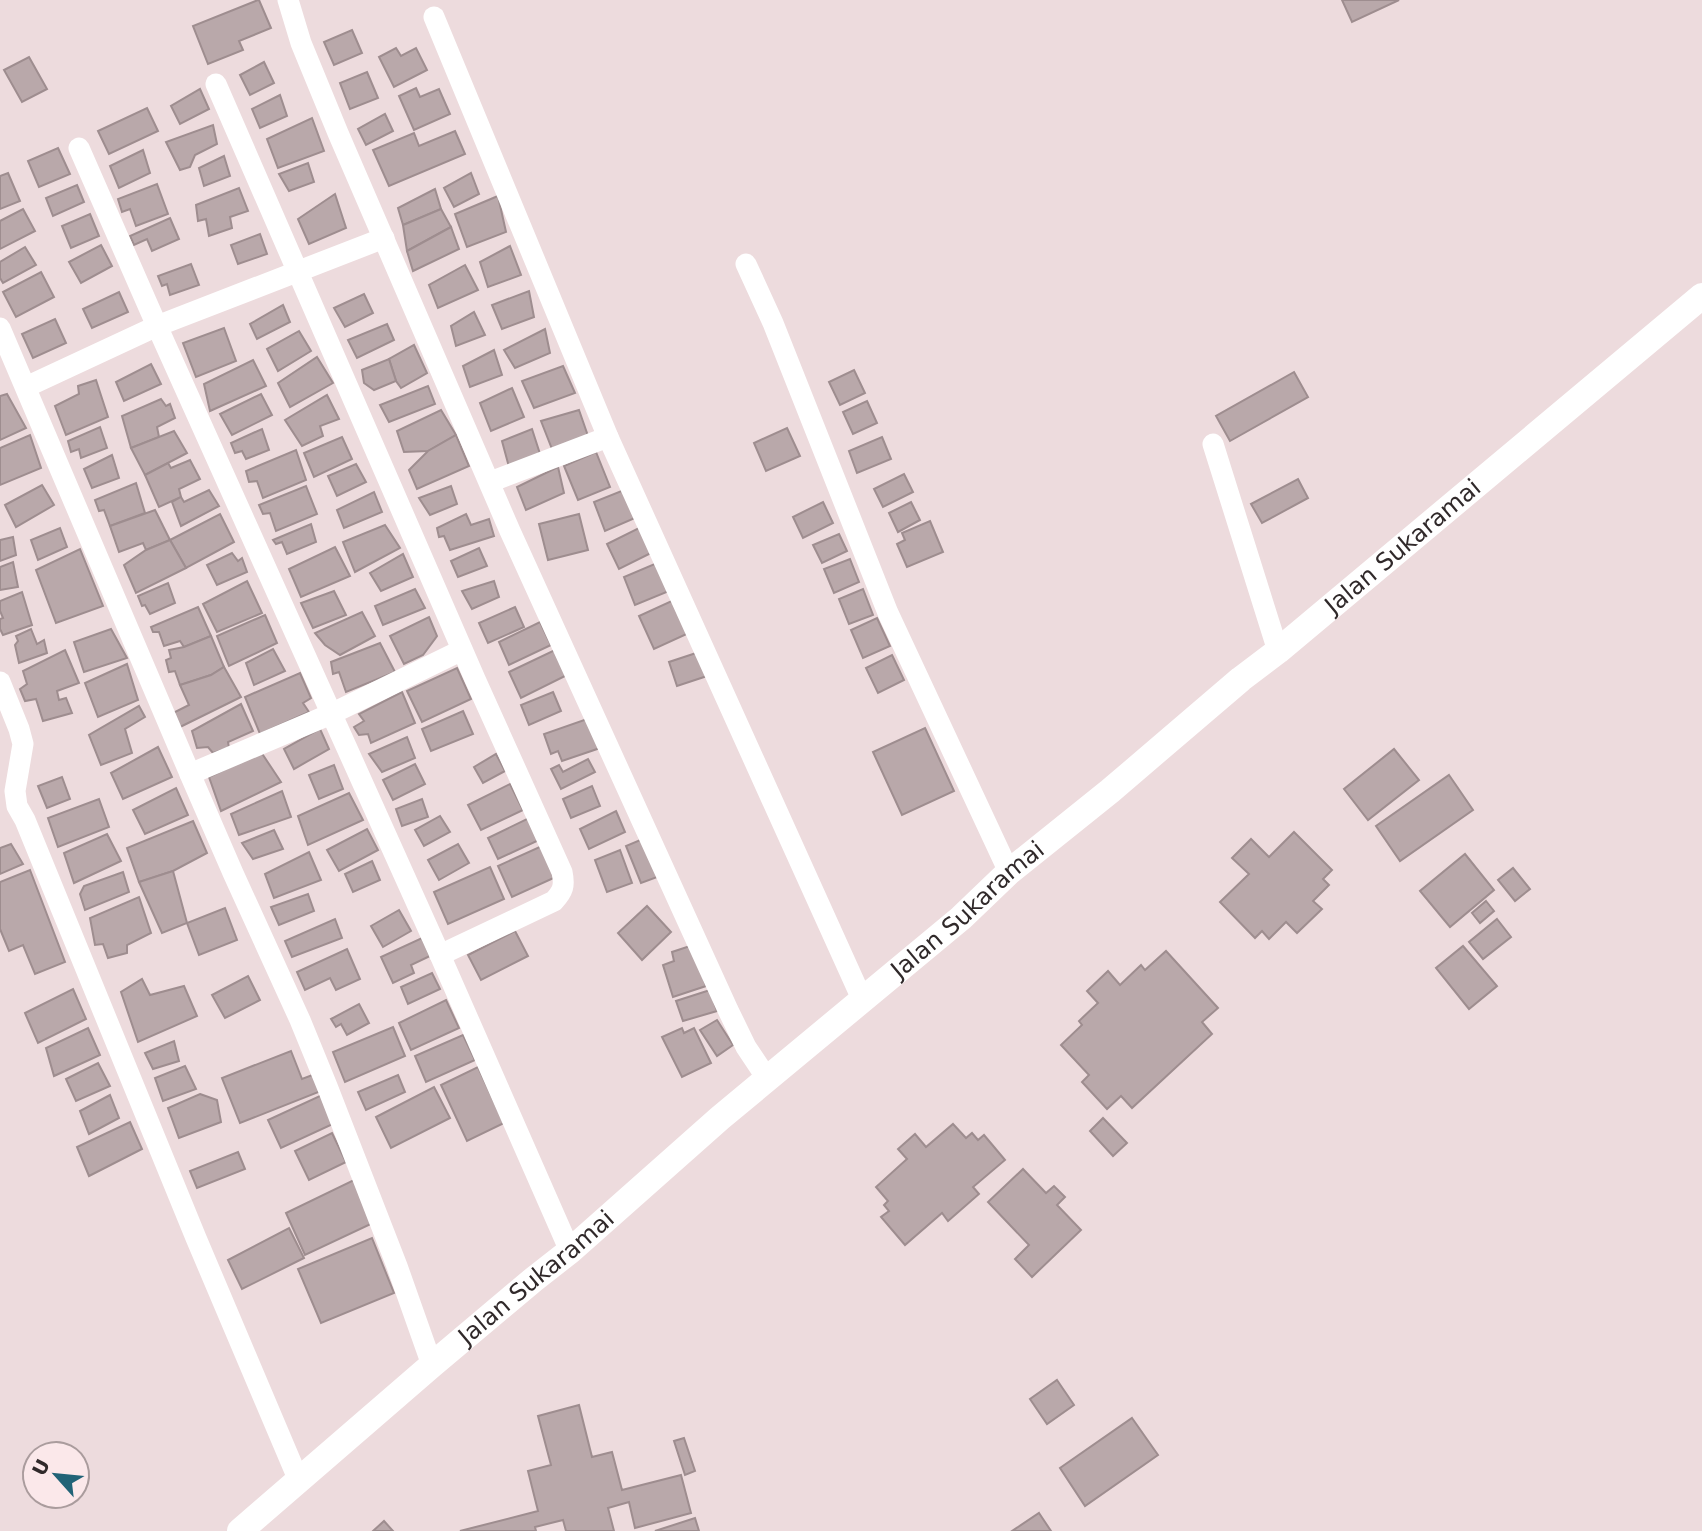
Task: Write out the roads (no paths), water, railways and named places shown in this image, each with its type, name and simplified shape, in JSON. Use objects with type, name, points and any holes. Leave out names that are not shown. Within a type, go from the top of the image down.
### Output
[{"type":"street","points":[[288,0],[293,22],[309,63],[534,586],[728,1010],[746,1047],[768,1080]]},
{"type":"street","points":[[434,18],[608,437],[863,999]]},
{"type":"street","points":[[216,84],[565,883],[562,892],[554,901],[440,955]]},
{"type":"street","points":[[79,148],[570,1251]]},
{"type":"street","points":[[26,387],[157,326],[384,238]]},
{"type":"street","points":[[747,264],[888,613],[1009,872]]},
{"type":"street","name":"Jalan Sukaramai","points":[[240,1531],[432,1365],[570,1251],[720,1118],[961,918],[1009,872],[1110,791],[1702,296]]},
{"type":"street","points":[[0,328],[190,774],[300,1020],[397,1266],[432,1365]]},
{"type":"street","points":[[490,482],[608,437]]},
{"type":"street","points":[[1213,444],[1278,651]]},
{"type":"street","points":[[190,774],[331,714],[462,650]]},
{"type":"street","points":[[0,682],[23,744],[15,791],[17,806],[299,1481]]}]
